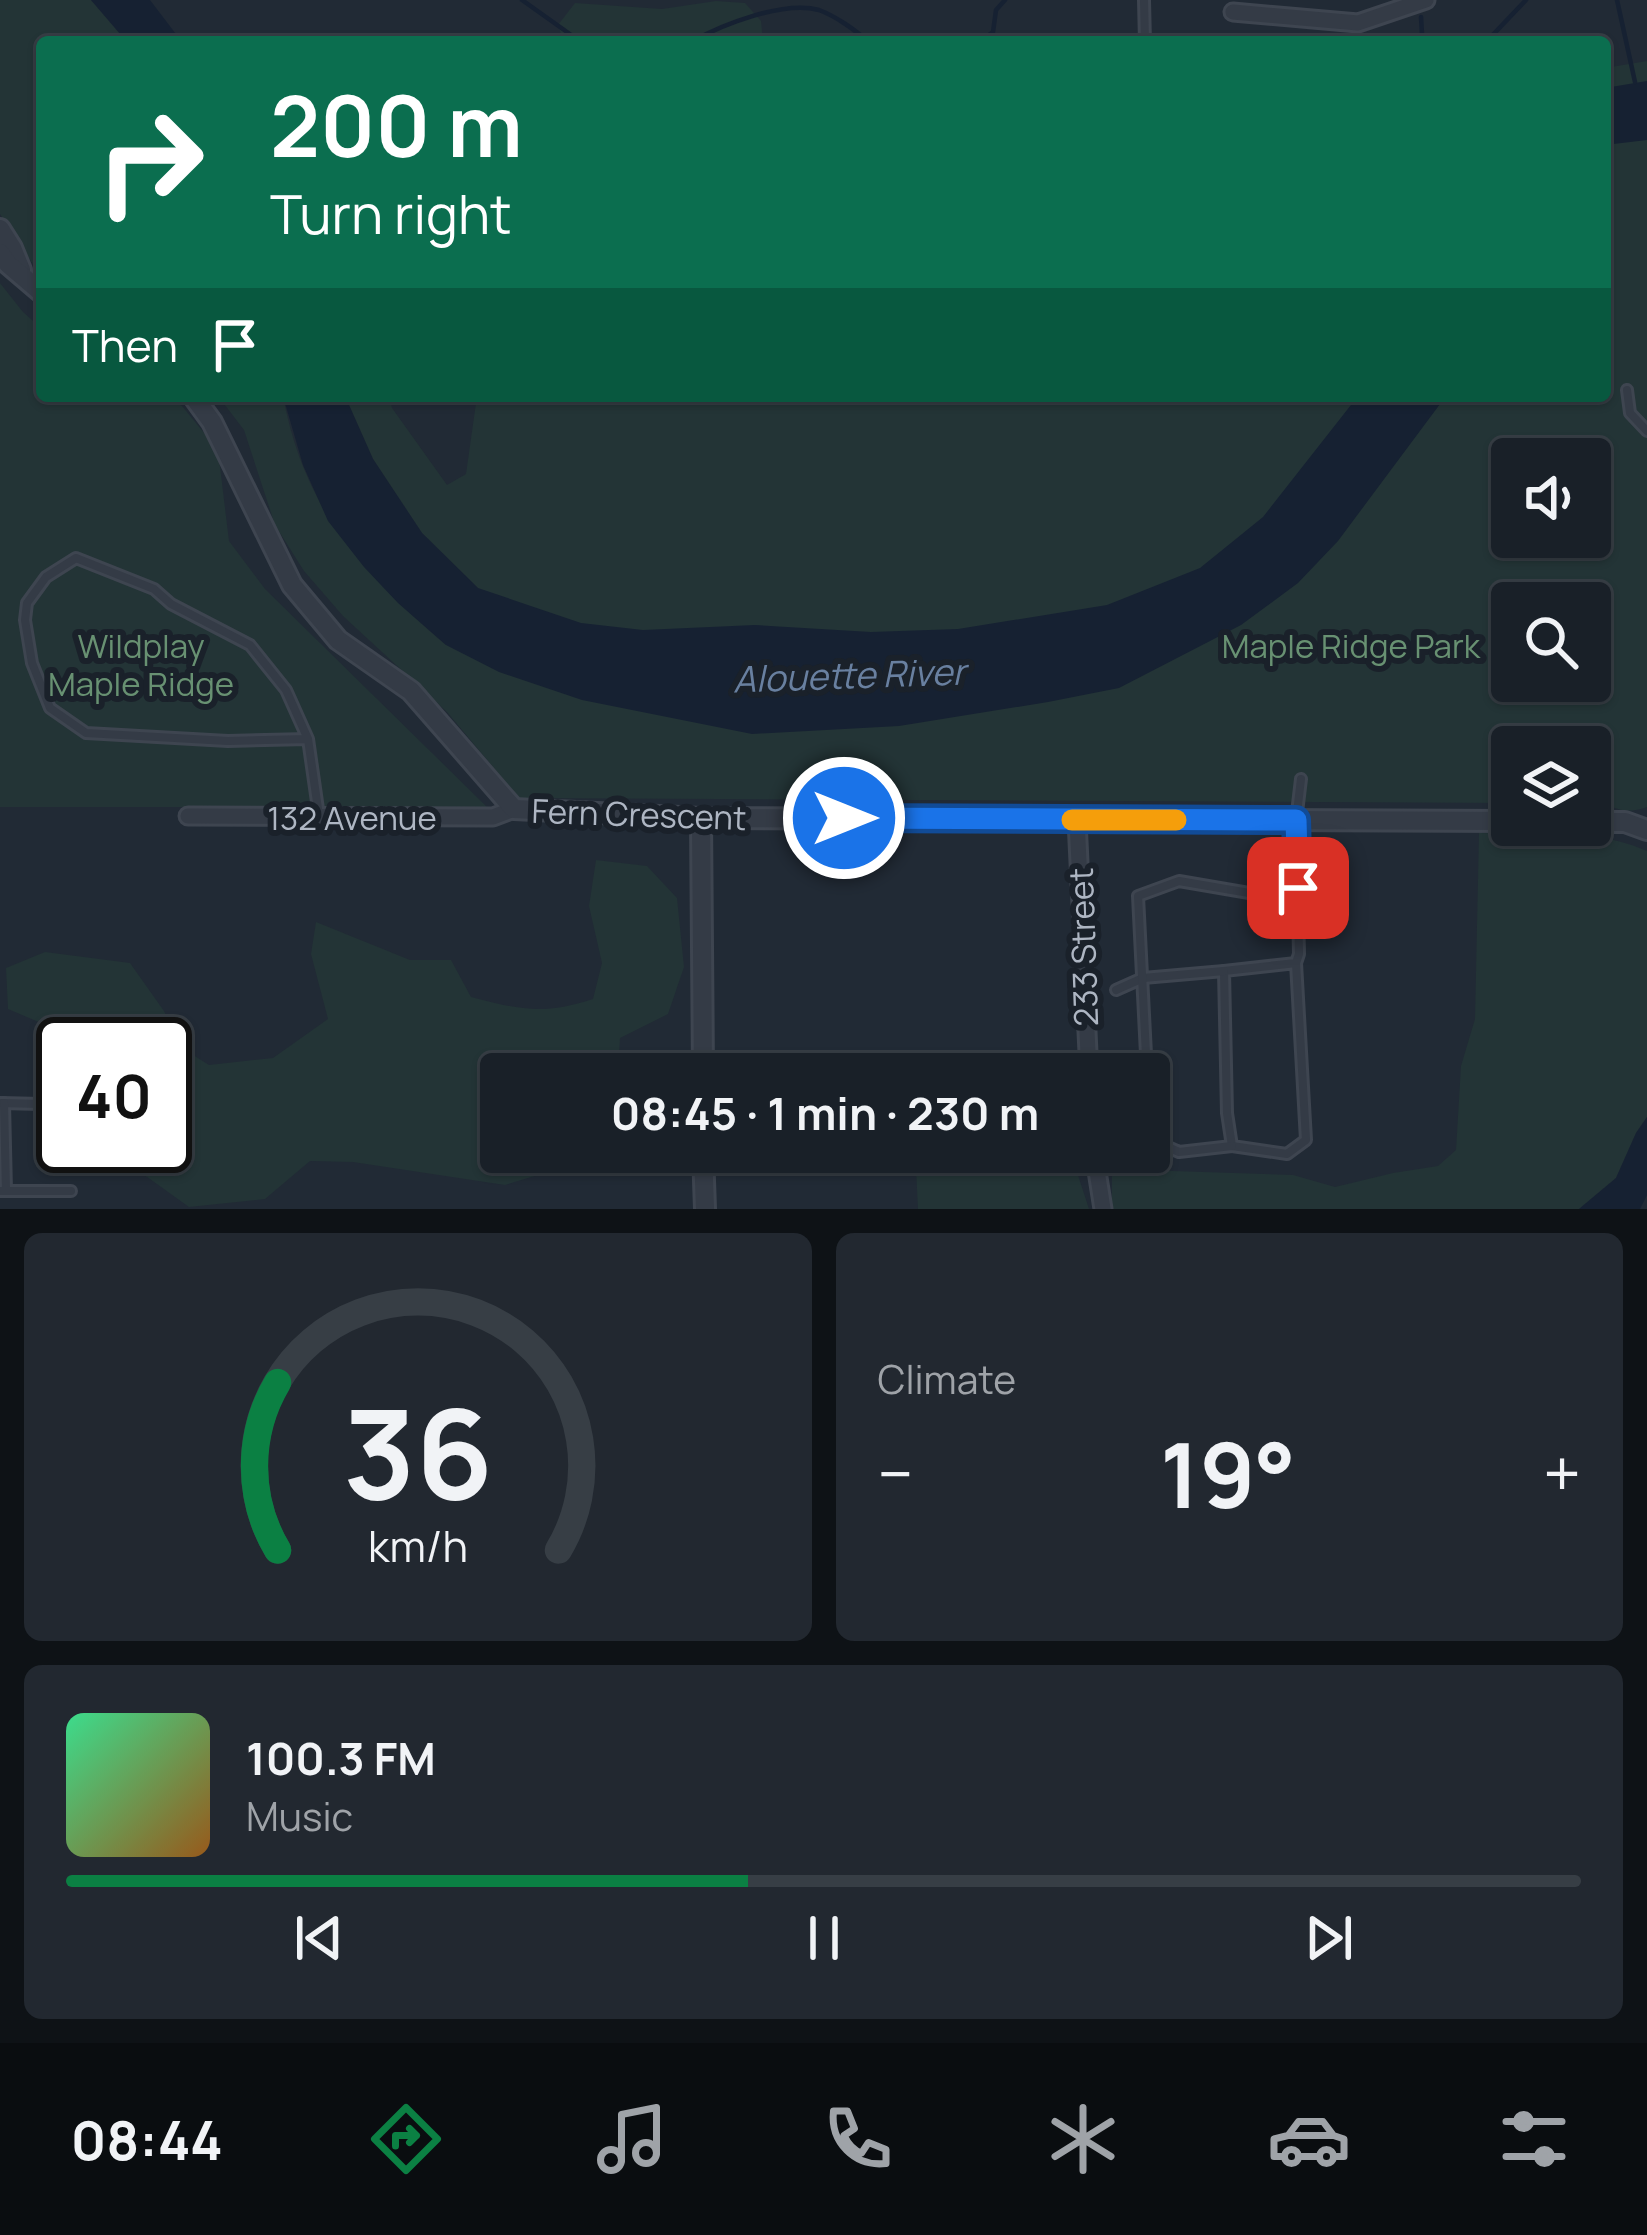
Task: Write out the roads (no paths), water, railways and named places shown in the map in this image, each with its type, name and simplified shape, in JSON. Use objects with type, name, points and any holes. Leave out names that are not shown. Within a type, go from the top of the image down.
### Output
[{"type":"street","points":[[1233,12],[1358,23],[1426,0]]},
{"type":"street","points":[[0,230],[22,275]]},
{"type":"street","points":[[0,254],[36,288]]},
{"type":"street","name":"Fern Crescent","points":[[197,402],[212,422],[292,585],[338,640],[411,691],[514,809],[701,818],[1491,821]]},
{"type":"street","name":"132 Avenue","points":[[188,816],[493,817],[514,809]]},
{"type":"street","points":[[1611,822],[1647,814]]},
{"type":"street","points":[[701,818],[703,1053]]},
{"type":"street","name":"233 Street","points":[[1078,820],[1088,1053]]},
{"type":"street","points":[[1625,822],[1647,830]]},
{"type":"street","points":[[704,1173],[705,1209]]},
{"type":"street","points":[[1097,1173],[1103,1209]]},
{"type":"lane","points":[[1144,0],[1145,36]]},
{"type":"lane","points":[[1627,390],[1630,413],[1647,431]]},
{"type":"lane","points":[[308,739],[228,741],[86,734],[50,708],[32,663],[27,603],[46,577],[76,558],[154,589],[171,604],[250,646],[286,690],[308,739],[319,817]]},
{"type":"lane","points":[[1170,1148],[1179,1152],[1232,1146],[1287,1154],[1306,1140],[1296,962],[1296,820],[1301,779]]},
{"type":"lane","points":[[1146,1053],[1138,896],[1179,881],[1249,893],[1298,888]]},
{"type":"lane","points":[[1116,990],[1143,979],[1296,962]]},
{"type":"lane","points":[[1224,970],[1232,1146]]},
{"type":"lane","points":[[36,1103],[2,1103],[3,1191],[71,1191]]},
{"type":"water","points":[[91,0],[150,0],[177,36],[122,36]]},
{"type":"water","points":[[1647,81],[1647,140],[1611,144],[1611,87]]},
{"type":"water","name":"Alouette River","points":[[285,402],[348,402],[373,459],[422,533],[478,588],[581,623],[643,630],[755,625],[871,632],[958,629],[1107,605],[1200,568],[1263,517],[1353,402],[1442,402],[1338,541],[1298,583],[1241,625],[1119,688],[899,726],[752,734],[582,700],[499,672],[446,645],[398,603],[328,521],[303,465]]},
{"type":"water","points":[[1647,1117],[1647,1195],[1640,1209],[1579,1209],[1616,1178]]},
{"type":"waterway","points":[[522,0],[573,36]]},
{"type":"waterway","points":[[987,36],[993,32],[996,10],[1005,0]]},
{"type":"waterway","points":[[1492,36],[1526,0]]},
{"type":"waterway","points":[[1617,0],[1635,82]]},
{"type":"waterway","points":[[703,36],[788,8],[819,10],[861,36]]},
{"type":"waterway","points":[[1421,17],[1425,36]]},
{"type":"park label","name":"Maple Ridge Park","points":[[1351,645]]},
{"type":"park label","name":"Wildplay Maple Ridge","points":[[141,664]]}]
